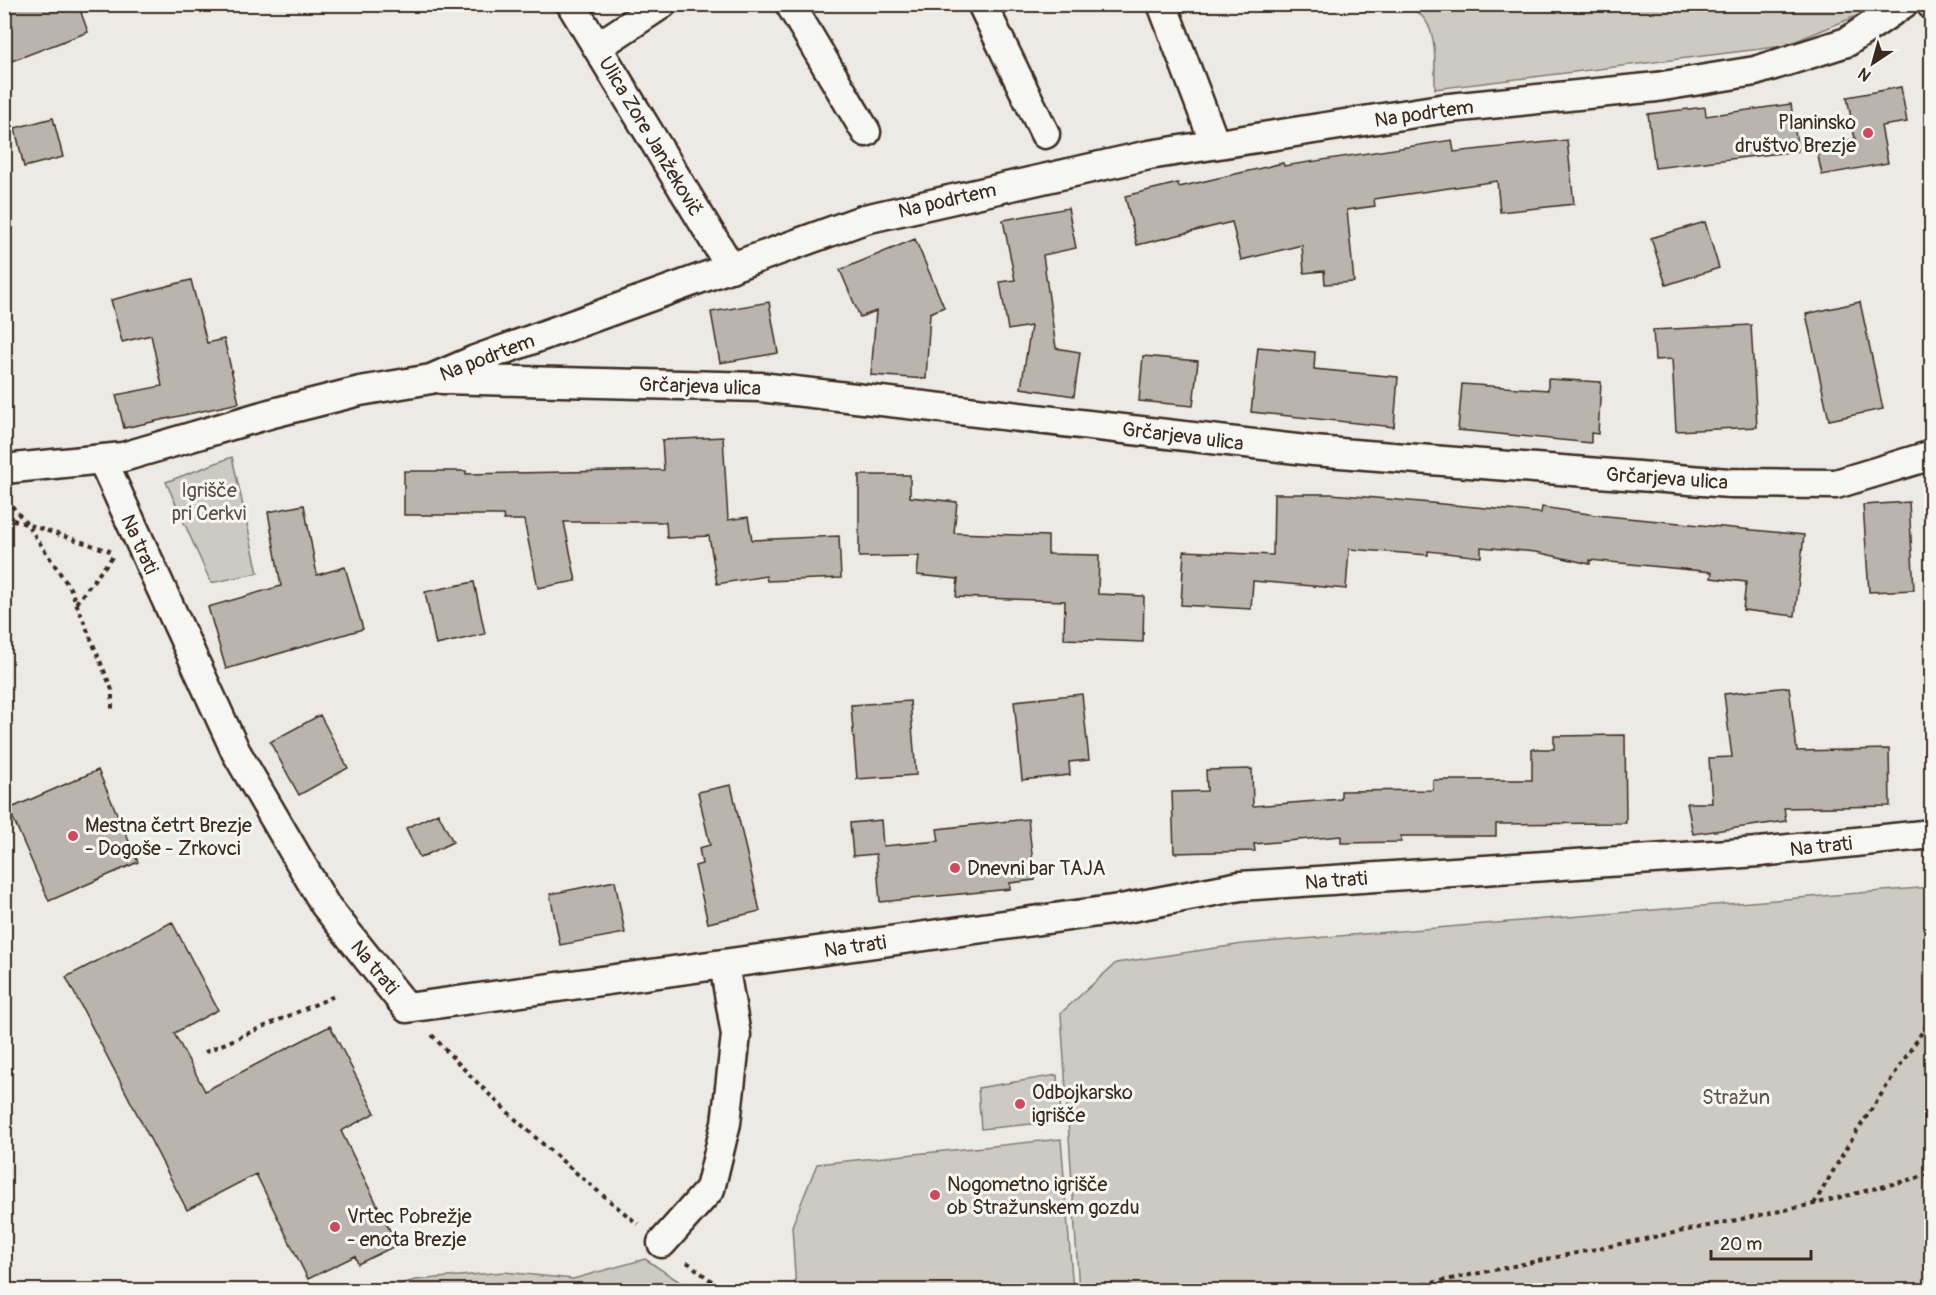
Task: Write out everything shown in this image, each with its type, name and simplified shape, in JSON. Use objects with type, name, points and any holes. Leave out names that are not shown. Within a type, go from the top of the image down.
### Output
[{"type":"street","name":"Ulica Zore Janžekovič","points":[[571,4],[731,268]]},
{"type":"street","points":[[597,47],[662,4]]},
{"type":"street","points":[[790,4],[866,132]]},
{"type":"street","points":[[982,4],[1045,134]]},
{"type":"street","points":[[1162,4],[1215,144]]},
{"type":"street","name":"Na podrtem","points":[[4,469],[123,457],[269,414],[348,394],[431,379],[475,360],[865,219],[1149,155],[1215,144],[1440,109],[1657,87],[1755,71],[1847,42],[1903,4]]},
{"type":"street","name":"Grčarjeva ulica","points":[[431,379],[760,387],[1314,451],[1729,483],[1836,484],[1932,455]]},
{"type":"street","name":"Na trati","points":[[102,459],[236,752],[325,905],[407,1008],[1126,908],[1239,886],[1759,852],[1932,834]]},
{"type":"street","points":[[662,1243],[710,1189],[726,1123],[736,1035],[724,964]]},
{"type":"path","points":[[4,497],[27,524],[69,588],[112,690],[112,710]]},
{"type":"path","points":[[4,517],[116,553],[75,603]]},
{"type":"path","points":[[206,1052],[337,995]]},
{"type":"path","points":[[407,1008],[471,1078],[545,1149],[723,1290]]},
{"type":"path","points":[[1814,1204],[1850,1142],[1932,1017]]},
{"type":"path","points":[[1397,1290],[1814,1204],[1932,1174]]},
{"type":"green space","points":[[1400,5],[1883,5],[1784,46],[1435,89],[1434,50],[1429,26],[1423,17]]},
{"type":"green space","name":"Igrišče pri Cerkvi","points":[[232,457],[258,573],[211,583],[166,482]]},
{"type":"green space","name":"Stražun","points":[[1931,887],[1931,1290],[1079,1290],[1061,1013],[1116,963],[1243,944]]},
{"type":"green space","name":"Odbojkarsko igrišče","points":[[1057,1075],[1062,1121],[981,1129],[978,1088]]},
{"type":"green space","name":"Nogometno igrišče ob Stražunskem gozdu","points":[[1061,1139],[1073,1290],[796,1290],[792,1226],[817,1164]]},
{"type":"green space","points":[[645,1259],[692,1290],[380,1290],[415,1280],[504,1272],[573,1279]]},
{"type":"building","points":[[4,4],[78,4],[88,32],[4,64]]},
{"type":"building","name":"Planinsko društvo Brezje","points":[[1901,87],[1907,122],[1881,126],[1888,163],[1822,175],[1816,146],[1855,139],[1847,97]]},
{"type":"building","points":[[1791,104],[1798,151],[1655,168],[1648,114],[1705,107],[1706,116]]},
{"type":"building","points":[[53,118],[63,157],[24,167],[15,128]]},
{"type":"building","points":[[1452,140],[1454,152],[1567,140],[1574,204],[1500,212],[1497,181],[1374,199],[1375,206],[1347,210],[1354,282],[1325,284],[1324,271],[1304,273],[1302,245],[1241,260],[1232,222],[1137,245],[1125,196],[1178,183],[1179,187],[1283,163],[1284,166]]},
{"type":"building","points":[[1068,208],[1076,248],[1043,255],[1056,348],[1080,352],[1074,396],[1021,388],[1031,326],[1008,330],[1000,282],[1015,280],[1003,220]]},
{"type":"building","points":[[1705,222],[1719,268],[1666,285],[1651,238]]},
{"type":"building","points":[[915,239],[944,307],[930,313],[926,379],[871,375],[876,311],[860,317],[840,270]]},
{"type":"building","points":[[191,280],[207,343],[224,339],[239,403],[124,428],[116,395],[162,386],[151,335],[122,342],[111,300]]},
{"type":"building","points":[[769,302],[778,353],[720,363],[711,312]]},
{"type":"building","points":[[1860,302],[1883,409],[1829,420],[1806,314]]},
{"type":"building","points":[[1751,325],[1757,427],[1676,431],[1672,359],[1655,360],[1653,330]]},
{"type":"building","points":[[1258,347],[1315,352],[1314,369],[1398,377],[1394,427],[1251,412]]},
{"type":"building","points":[[1143,356],[1198,361],[1193,406],[1139,401]]},
{"type":"building","points":[[1548,379],[1601,382],[1598,434],[1591,433],[1591,443],[1458,430],[1462,384],[1548,390]]},
{"type":"building","points":[[723,437],[728,520],[748,517],[752,540],[839,536],[841,578],[767,581],[766,576],[717,584],[709,536],[667,538],[666,522],[564,522],[576,581],[538,588],[524,520],[504,520],[503,515],[404,515],[404,471],[466,471],[466,474],[664,470],[662,440]]},
{"type":"building","points":[[859,475],[910,475],[910,497],[957,502],[954,533],[1048,536],[1048,554],[1099,555],[1098,594],[1144,596],[1143,642],[1064,639],[1065,601],[956,597],[958,579],[917,575],[919,556],[859,557]]},
{"type":"building","points":[[1274,494],[1332,494],[1541,513],[1542,507],[1596,515],[1804,535],[1795,616],[1743,610],[1746,582],[1711,578],[1712,572],[1590,560],[1590,564],[1536,552],[1481,547],[1481,557],[1428,551],[1428,555],[1349,549],[1346,589],[1253,581],[1251,609],[1181,605],[1184,551],[1273,555]]},
{"type":"building","points":[[1909,502],[1914,590],[1869,592],[1863,505]]},
{"type":"building","points":[[304,505],[317,575],[345,567],[363,629],[226,669],[208,607],[281,586],[268,512]]},
{"type":"building","points":[[474,582],[485,634],[436,645],[425,592]]},
{"type":"building","points":[[1789,687],[1797,751],[1889,749],[1890,806],[1784,808],[1786,821],[1693,834],[1687,803],[1712,803],[1709,758],[1732,757],[1724,694]]},
{"type":"building","points":[[1082,694],[1089,760],[1069,762],[1070,775],[1022,780],[1014,701]]},
{"type":"building","points":[[910,701],[916,775],[857,779],[851,705]]},
{"type":"building","points":[[320,715],[348,768],[299,795],[270,742]]},
{"type":"building","points":[[1625,735],[1626,823],[1496,824],[1496,836],[1401,836],[1401,842],[1341,843],[1341,836],[1254,844],[1255,851],[1174,853],[1172,792],[1207,791],[1206,770],[1252,769],[1253,806],[1341,799],[1341,791],[1433,790],[1433,780],[1532,780],[1532,749],[1554,749],[1554,736]]},
{"type":"building","name":"Mestna četrt Brezje - Dogoše - Zrkovci","points":[[98,770],[138,862],[49,901],[9,809]]},
{"type":"building","points":[[731,785],[760,911],[708,923],[695,866],[702,864],[699,848],[710,845],[698,792]]},
{"type":"building","points":[[438,813],[453,842],[420,858],[406,828]]},
{"type":"building","name":"Dnevni bar TAJA","points":[[1028,819],[1035,880],[1010,883],[1010,889],[880,902],[876,854],[853,856],[850,823],[881,820],[883,846],[939,841],[937,829]]},
{"type":"building","points":[[615,881],[625,933],[560,945],[550,894]]},
{"type":"building","points":[[172,922],[218,1010],[174,1033],[205,1091],[330,1026],[375,1113],[341,1131],[397,1245],[358,1264],[355,1256],[308,1279],[256,1174],[187,1210],[66,977]]},
{"type":"place","name":"Planinsko društvo Brezje","points":[[1868,133]]},
{"type":"place","name":"Mestna četrt Brezje - Dogoše - Zrkovci","points":[[73,836]]},
{"type":"place","name":"Dnevni bar TAJA","points":[[955,868]]},
{"type":"place","name":"Odbojkarsko igrišče","points":[[1020,1104]]},
{"type":"place","name":"Nogometno igrišče ob Stražunskem gozdu","points":[[935,1195]]},
{"type":"place","name":"Vrtec Pobrežje - enota Brezje","points":[[335,1227]]}]
